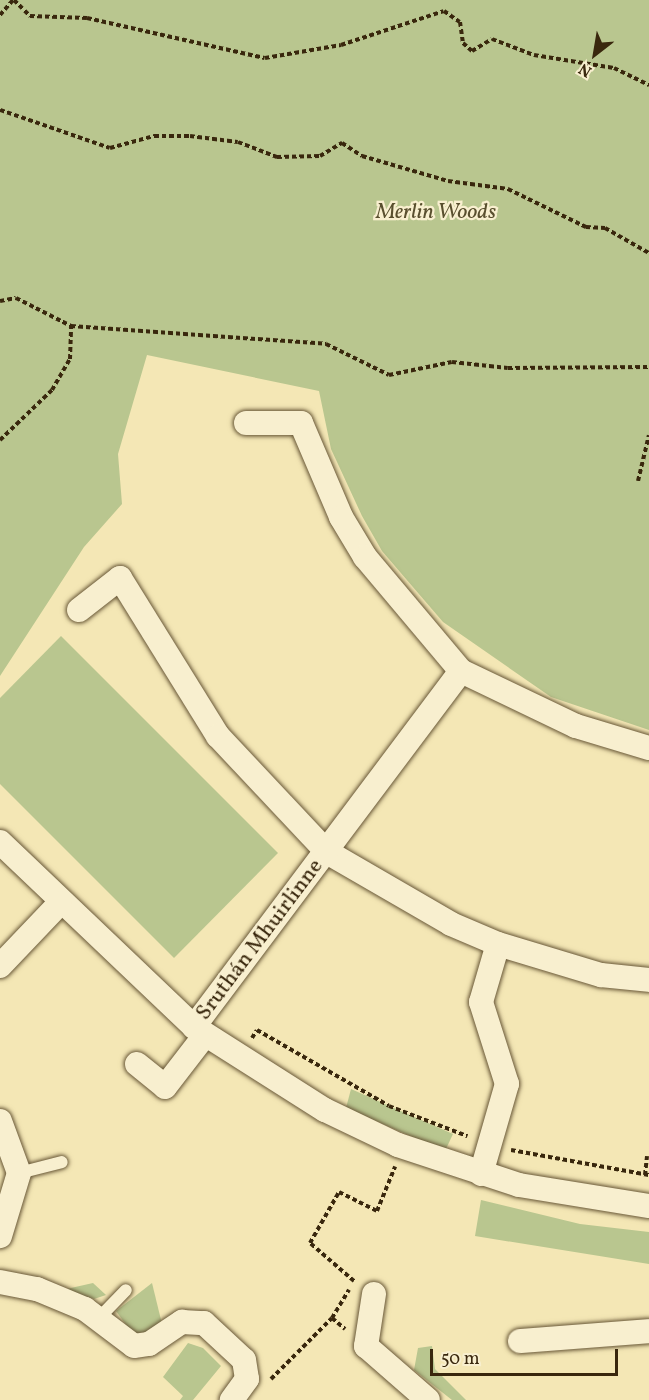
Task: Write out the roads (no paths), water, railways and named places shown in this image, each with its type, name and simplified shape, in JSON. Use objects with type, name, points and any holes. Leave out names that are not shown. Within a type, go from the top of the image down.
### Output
[{"type":"street","points":[[246,423],[301,423],[341,517],[365,557],[461,671],[576,726],[649,748]]},
{"type":"street","name":"Sruthán Mhuirlinne","points":[[79,610],[120,578],[186,693],[218,736],[327,852],[451,924],[498,944],[601,975],[649,980]]},
{"type":"street","name":"Sruthán Mhuirlinne","points":[[461,671],[327,852],[199,1031],[325,1110],[403,1147],[481,1174],[558,1193],[649,1206]]},
{"type":"street","points":[[0,842],[60,903],[199,1031],[165,1087],[137,1064]]},
{"type":"street","points":[[0,966],[60,903]]},
{"type":"street","points":[[481,1174],[507,1084],[481,1002],[498,944]]},
{"type":"street","points":[[0,1121],[19,1173],[0,1236]]},
{"type":"street","points":[[0,1282],[49,1294],[98,1318],[120,1339],[142,1346],[175,1324],[204,1323],[240,1353],[247,1379],[232,1400]]},
{"type":"street","points":[[374,1294],[366,1346],[428,1400]]},
{"type":"street","points":[[520,1341],[649,1330]]},
{"type":"lane","points":[[19,1173],[62,1162]]},
{"type":"lane","points":[[98,1318],[126,1290]]},
{"type":"park label","name":"Merlin Woods","points":[[436,213]]}]
